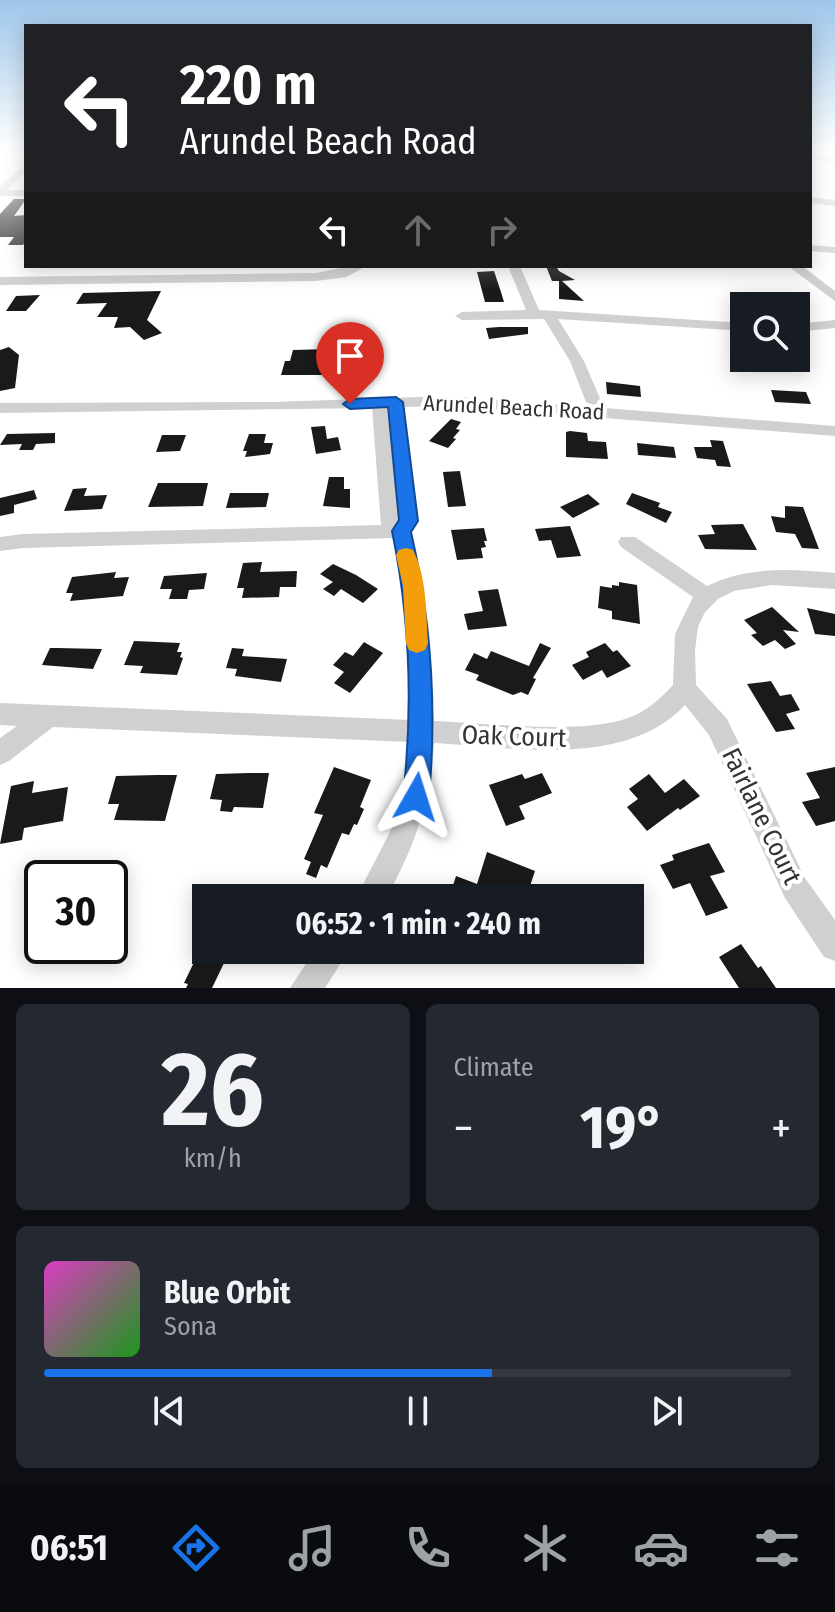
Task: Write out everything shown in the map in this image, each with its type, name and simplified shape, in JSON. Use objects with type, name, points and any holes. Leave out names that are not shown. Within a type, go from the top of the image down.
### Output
[{"type":"street","points":[[812,200],[835,203]]},
{"type":"street","points":[[812,248],[835,250]]},
{"type":"street","points":[[59,280],[68,268]]},
{"type":"street","points":[[0,281],[210,272],[316,277],[358,268]]},
{"type":"street","points":[[515,268],[541,314],[564,335],[587,379],[597,412]]},
{"type":"street","points":[[797,268],[835,297]]},
{"type":"street","points":[[462,316],[541,314],[730,326]]},
{"type":"street","points":[[810,327],[835,324]]},
{"type":"street","name":"Arundel Beach Road","points":[[0,408],[273,407],[449,401],[835,431]]},
{"type":"street","points":[[378,884],[402,840],[414,802],[423,733],[413,586],[401,531],[390,524],[387,402]]},
{"type":"street","points":[[0,544],[34,540],[401,531]]},
{"type":"street","points":[[628,542],[707,596]]},
{"type":"street","points":[[685,689],[686,629],[693,612],[707,596],[722,587],[757,577],[835,581]]},
{"type":"street","name":"Oak Court","points":[[0,714],[590,738],[617,735],[661,716],[685,689]]},
{"type":"street","name":"Fairlane Court","points":[[685,689],[718,727],[795,888],[835,946]]},
{"type":"street","points":[[0,753],[48,717]]},
{"type":"street","points":[[306,988],[324,964]]},
{"type":"building","points":[[14,199],[24,199],[14,216],[24,215],[23,245],[8,245],[14,237],[0,237],[0,214]]},
{"type":"building","points":[[547,268],[557,268],[575,280],[562,281],[584,301],[559,299],[559,281],[552,281]]},
{"type":"building","points":[[494,271],[504,302],[485,302],[477,272]]},
{"type":"building","points":[[161,291],[147,320],[162,333],[144,340],[130,327],[114,328],[118,317],[97,317],[107,303],[76,304],[83,293]]},
{"type":"building","points":[[40,295],[26,311],[6,311],[16,296]]},
{"type":"building","points":[[528,327],[528,334],[489,339],[486,328]]},
{"type":"building","points":[[9,347],[19,355],[15,388],[0,391],[0,350]]},
{"type":"building","points":[[330,349],[330,375],[281,375],[285,361],[290,361],[293,350]]},
{"type":"building","points":[[606,382],[640,386],[641,397],[607,394]]},
{"type":"building","points":[[771,390],[806,392],[811,404],[775,402]]},
{"type":"building","points":[[451,419],[461,422],[456,429],[460,430],[453,438],[456,439],[448,448],[429,441]]},
{"type":"building","points":[[325,426],[327,439],[338,437],[341,450],[316,454],[311,427]]},
{"type":"building","points":[[566,432],[587,433],[588,441],[606,442],[608,459],[566,457]]},
{"type":"building","points":[[55,433],[55,443],[36,444],[33,450],[19,450],[22,444],[0,445],[7,434]]},
{"type":"building","points":[[249,434],[266,434],[264,443],[273,443],[270,454],[245,457],[247,451],[243,451]]},
{"type":"building","points":[[162,435],[186,435],[180,451],[156,452]]},
{"type":"building","points":[[710,440],[723,441],[731,467],[717,466],[715,460],[697,458],[694,447],[712,447]]},
{"type":"building","points":[[637,443],[674,447],[676,458],[638,455]]},
{"type":"building","points":[[460,471],[466,506],[448,507],[443,472]]},
{"type":"building","points":[[329,477],[344,477],[344,489],[350,489],[350,508],[323,506]]},
{"type":"building","points":[[158,483],[208,483],[203,506],[148,507]]},
{"type":"building","points":[[87,488],[84,496],[107,495],[102,509],[64,511],[73,489]]},
{"type":"building","points":[[34,490],[37,499],[14,505],[14,513],[0,516],[0,498]]},
{"type":"building","points":[[230,493],[269,493],[266,507],[226,508]]},
{"type":"building","points":[[632,493],[660,503],[658,507],[672,512],[666,523],[626,504]]},
{"type":"building","points":[[588,494],[600,504],[573,518],[560,507]]},
{"type":"building","points":[[785,506],[803,507],[819,549],[802,548],[795,534],[776,532],[771,516],[785,518]]},
{"type":"building","points":[[743,524],[757,550],[705,549],[698,535],[715,534],[711,525]]},
{"type":"building","points":[[570,526],[581,556],[557,558],[551,540],[539,541],[535,529]]},
{"type":"building","points":[[484,528],[487,541],[484,541],[486,547],[481,548],[483,558],[457,560],[451,530]]},
{"type":"building","points":[[262,562],[260,572],[297,571],[296,587],[280,587],[279,597],[242,598],[244,588],[237,588],[243,563]]},
{"type":"building","points":[[333,564],[378,589],[363,603],[341,589],[334,596],[323,589],[333,582],[320,574]]},
{"type":"building","points":[[116,572],[114,578],[129,577],[123,596],[70,601],[73,593],[66,593],[72,577]]},
{"type":"building","points":[[207,573],[204,589],[189,590],[187,599],[169,599],[172,589],[160,589],[164,576]]},
{"type":"building","points":[[619,582],[637,585],[640,624],[612,619],[612,611],[598,608],[600,586],[612,588],[612,585],[619,586]]},
{"type":"building","points":[[498,589],[507,626],[468,630],[464,614],[483,611],[478,591]]},
{"type":"building","points":[[772,607],[799,632],[783,630],[796,644],[785,649],[775,640],[763,646],[751,635],[757,633],[744,620]]},
{"type":"building","points":[[807,608],[835,614],[835,636],[815,634]]},
{"type":"building","points":[[134,641],[180,643],[177,652],[182,652],[180,657],[183,658],[177,675],[140,673],[143,666],[124,665]]},
{"type":"building","points":[[364,642],[383,653],[350,693],[334,683],[344,672],[333,665],[345,652],[353,656]]},
{"type":"building","points":[[540,643],[551,648],[533,678],[536,679],[528,695],[521,692],[513,695],[476,680],[479,675],[465,670],[474,653],[487,659],[491,651],[529,666]]},
{"type":"building","points":[[605,643],[613,652],[617,650],[631,666],[607,678],[602,670],[583,680],[572,665],[589,657],[586,652]]},
{"type":"building","points":[[50,648],[102,649],[93,669],[42,665]]},
{"type":"building","points":[[232,648],[244,649],[242,656],[287,659],[281,682],[235,676],[237,669],[226,668]]},
{"type":"building","points":[[771,681],[780,696],[791,694],[800,710],[786,714],[795,729],[776,732],[747,684]]},
{"type":"building","points":[[334,767],[371,780],[360,807],[364,809],[357,825],[354,824],[349,835],[342,833],[327,868],[321,865],[316,878],[306,874],[311,862],[304,859],[323,815],[314,813]]},
{"type":"building","points":[[835,767],[835,821],[816,826],[802,802],[820,798],[806,773]]},
{"type":"building","points":[[269,773],[263,808],[234,807],[232,812],[220,811],[222,800],[210,799],[216,774]]},
{"type":"building","points":[[542,773],[552,793],[519,806],[525,819],[506,826],[489,785],[522,774],[525,779]]},
{"type":"building","points":[[649,774],[665,793],[684,779],[700,796],[647,831],[627,807],[638,799],[629,789]]},
{"type":"building","points":[[177,775],[165,821],[114,820],[119,804],[108,804],[116,776]]},
{"type":"building","points":[[34,781],[32,793],[68,787],[63,821],[24,828],[22,840],[0,844],[11,786]]},
{"type":"building","points":[[709,843],[725,872],[710,876],[728,908],[706,916],[690,883],[673,889],[660,865],[674,860],[672,855]]},
{"type":"building","points":[[487,852],[535,871],[531,884],[477,884]]},
{"type":"building","points":[[456,876],[477,884],[453,884]]},
{"type":"building","points":[[741,944],[776,988],[739,988],[719,957]]},
{"type":"building","points":[[193,964],[224,964],[212,988],[186,988],[188,984],[184,983]]},
{"type":"slow traffic","points":[[406,555],[413,586],[417,643]]},
{"type":"route","points":[[350,404],[396,402],[409,521],[401,531],[413,586],[423,733],[416,797]]}]
